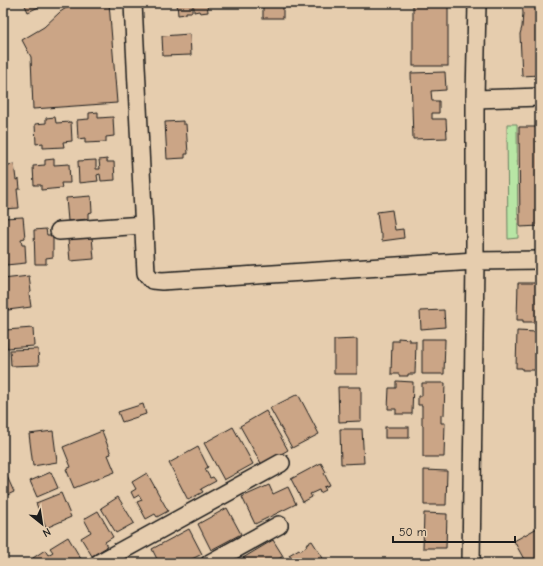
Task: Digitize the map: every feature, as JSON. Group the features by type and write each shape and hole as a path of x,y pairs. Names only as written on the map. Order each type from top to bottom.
{"street":[{"path":"133,3 146,273 152,280 162,281 475,261 540,260"},
{"path":"471,563 477,3"},
{"path":"475,99 540,97"},
{"path":"58,231 143,225"},
{"path":"99,563 281,463"},
{"path":"210,563 279,525"}],"green space":[{"path":"507,124 517,124 518,238 508,239"}],"building":[{"path":"24,3 47,3 28,12"},
{"path":"74,3 109,3 117,103 33,109 31,57 22,40 44,27 60,12"},
{"path":"177,3 207,3 208,12 194,12 194,7 192,7 192,12 186,12 186,14 178,15"},
{"path":"413,3 448,3 448,66 413,66"},
{"path":"522,3 540,3 540,75 522,76 520,34 523,13"},
{"path":"263,5 283,5 283,18 263,18"},
{"path":"190,34 191,55 163,56 162,36"},
{"path":"445,72 446,90 431,91 432,101 439,101 439,113 432,113 432,119 446,119 447,138 413,139 411,73"},
{"path":"98,112 98,118 113,117 114,136 106,137 106,142 85,143 85,138 78,139 77,120 89,119 89,113"},
{"path":"55,117 56,123 71,122 72,141 63,142 64,147 43,148 43,143 36,144 35,124 46,123 46,118"},
{"path":"183,121 183,124 186,124 188,154 185,154 185,158 167,159 165,122"},
{"path":"519,127 540,127 540,226 520,227"},
{"path":"54,159 54,165 69,164 70,183 61,183 62,188 41,190 41,185 34,185 33,166 45,165 45,160"},
{"path":"107,159 107,162 114,162 115,180 101,181 100,174 97,175 98,181 79,183 78,161 96,160 96,169 100,169 99,160"},
{"path":"14,164 16,180 19,179 20,189 17,189 19,208 3,209 3,166"},
{"path":"91,196 92,212 88,213 88,219 68,221 66,198"},
{"path":"392,210 395,230 403,229 404,238 382,241 377,212"},
{"path":"23,217 25,238 21,239 22,245 25,245 26,263 6,265 3,218"},
{"path":"46,229 47,235 53,235 53,257 46,258 46,264 35,264 34,230"},
{"path":"92,237 94,259 70,261 68,239"},
{"path":"29,276 31,307 8,310 6,294 4,294 3,279"},
{"path":"518,283 537,283 537,288 540,288 540,316 537,316 537,322 523,322 523,320 517,320"},
{"path":"444,310 445,327 421,329 420,311"},
{"path":"33,328 34,346 7,348 6,330"},
{"path":"517,331 536,332 536,336 540,336 540,364 536,364 536,370 522,370 522,368 516,368"},
{"path":"398,338 416,341 415,374 399,376 399,374 391,374 392,341 398,341"},
{"path":"357,339 357,374 334,374 334,340"},
{"path":"422,339 445,339 444,374 422,374"},
{"path":"38,349 39,365 11,366 10,350"},
{"path":"396,381 413,382 412,414 396,414 396,409 388,409 389,388 396,388"},
{"path":"422,383 445,383 444,415 441,415 441,423 445,423 444,457 423,457 422,405 418,405 418,396 422,396"},
{"path":"338,387 361,387 361,421 339,422"},
{"path":"298,394 319,434 292,448 270,408"},
{"path":"143,404 146,414 122,422 118,412"},
{"path":"266,411 288,450 262,465 240,426"},
{"path":"233,427 253,464 224,480 204,443"},
{"path":"385,427 409,427 409,438 385,438"},
{"path":"340,429 362,429 364,463 341,464"},
{"path":"53,431 57,462 33,466 29,434"},
{"path":"102,431 111,454 108,455 115,472 74,488 66,469 71,467 63,447"},
{"path":"198,447 208,467 205,469 210,478 213,477 216,481 201,489 203,492 188,500 169,463"},
{"path":"321,463 326,472 324,473 330,485 324,487 326,490 320,493 319,490 310,494 312,497 303,502 291,479"},
{"path":"424,470 447,471 446,505 424,505"},
{"path":"3,472 5,472 14,492 3,497"},
{"path":"51,472 58,488 37,497 30,481"},
{"path":"147,473 168,511 157,517 155,514 146,519 137,502 142,500 139,495 134,498 131,492 136,489 132,482"},
{"path":"269,485 273,494 288,487 296,504 255,524 242,497"},
{"path":"61,493 71,517 46,528 36,503"},
{"path":"118,497 134,523 116,533 101,508"},
{"path":"227,508 241,534 211,550 198,524"},
{"path":"98,511 113,537 105,542 107,547 92,556 81,538 91,532 84,519"},
{"path":"424,513 447,514 446,548 423,548"},
{"path":"539,527 540,563 526,563 514,541"},
{"path":"189,529 202,554 184,563 159,563 152,549"},
{"path":"68,537 81,559 74,563 36,563 33,558 45,550 48,555 53,552 50,548"},
{"path":"273,540 283,556 276,561 277,563 247,563 243,558"},
{"path":"312,541 326,563 294,563 289,555 299,549 300,551 307,546 306,544"}]}
